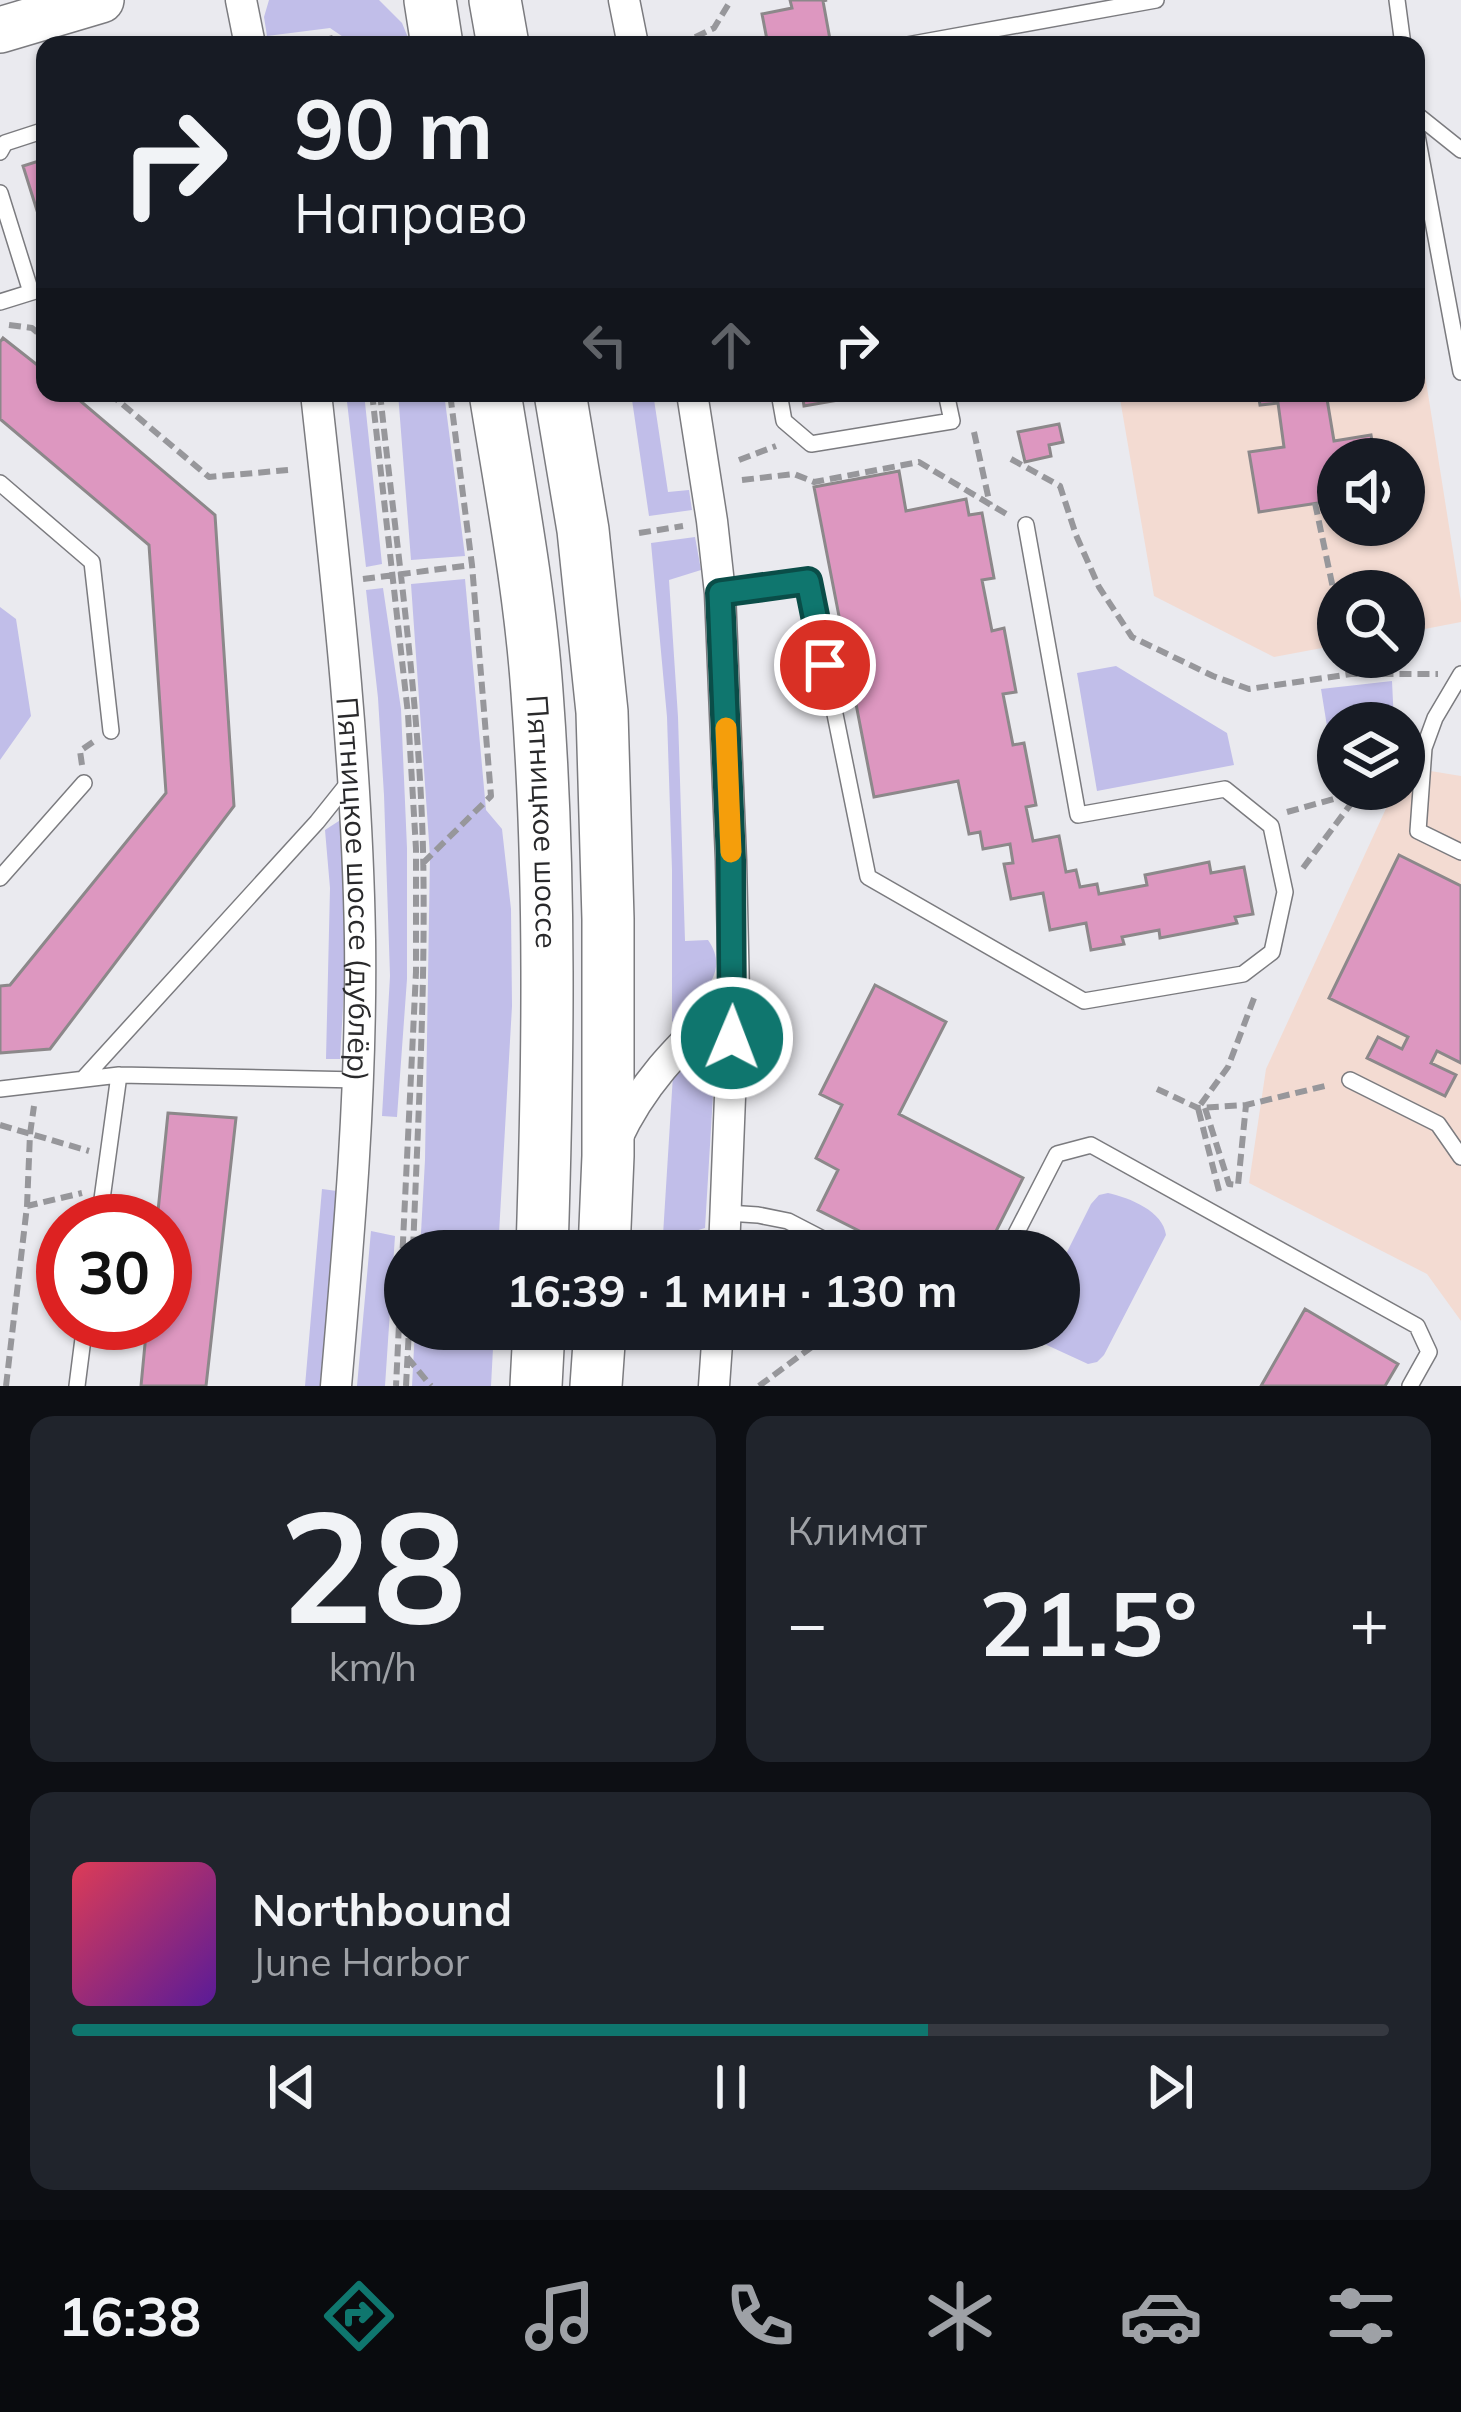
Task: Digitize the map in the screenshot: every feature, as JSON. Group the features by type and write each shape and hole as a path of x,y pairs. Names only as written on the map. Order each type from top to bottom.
{"main road":[{"path":"430,0 436,36"},
{"path":"495,0 501,36"},
{"name":"Пятницкое шоссе","path":"496,402 537,689 546,916 543,1230"},
{"name":"Пятницкое шоссе","path":"562,402 583,530 602,712 608,919 605,1230"},
{"path":"536,1386 538,1350"},
{"path":"596,1386 599,1350"}],"street":[{"path":"0,30 100,0"},
{"path":"241,0 248,36"},
{"path":"624,0 631,36"},
{"name":"Пятницкое шоссе (дублёр)","path":"317,402 354,777 360,939 359,1080 336,1386"},
{"path":"693,402 720,593 731,860 734,994 726,1230"},
{"path":"608,1156 632,1106 662,1065 734,994"},
{"path":"714,1386 717,1350"}],"lane":[{"path":"957,36 1156,0"},
{"path":"1397,0 1402,36"},
{"path":"1425,121 1461,150"},
{"path":"0,152 5,143 36,133"},
{"path":"1425,178 1461,372"},
{"path":"0,194 36,285"},
{"path":"0,302 36,291"},
{"path":"781,402 784,421 811,444 952,421 948,402"},
{"path":"0,483 92,562 111,730"},
{"path":"720,593 808,581 868,877 1084,1001 1243,974 1272,952 1285,892 1270,826 1225,789 1078,815 1025,525"},
{"path":"1461,674 1424,748 1418,831 1461,852"},
{"path":"83,1079 354,777"},
{"path":"0,878 83,783"},
{"path":"102,1194 118,1075"},
{"path":"0,1089 118,1075 359,1080"},
{"path":"1350,1080 1438,1124 1461,1156"},
{"path":"1018,1230 1057,1154 1091,1145 1417,1326 1429,1352 1410,1386"},
{"path":"727,1213 788,1221 805,1230"},
{"path":"76,1386 81,1350"}],"path":[{"path":"698,36 714,28 731,0"},
{"path":"0,326 36,331"},
{"path":"120,402 208,477 288,470"},
{"path":"377,402 415,721 422,863 423,973 396,1386"},
{"path":"422,863 490,796 472,566 452,402"},
{"path":"974,430 990,505"},
{"path":"739,460 777,446"},
{"path":"1011,459 1060,486 1099,587 1132,637 1250,689 1324,678"},
{"path":"742,480 794,474 814,482 919,462 1025,525"},
{"path":"1315,503 1329,570"},
{"path":"639,533 694,524"},
{"path":"361,580 472,566"},
{"path":"396,576 416,849 413,1230"},
{"path":"1425,674 1439,674"},
{"path":"83,783 80,751 111,730"},
{"path":"1270,826 1281,813 1317,803"},
{"path":"1285,892 1345,810"},
{"path":"1209,1210 1219,1192 1202,1108 1228,1066 1272,952"},
{"path":"1157,1089 1202,1108 1246,1105 1350,1080"},
{"path":"6,1386 38,1084"},
{"path":"1202,1108 1229,1184 1238,1185 1246,1105"},
{"path":"0,1125 107,1156"},
{"path":"395,1138 412,1144"},
{"path":"27,1206 103,1189"},
{"path":"406,1386 408,1350"},
{"path":"759,1386 808,1350"},
{"path":"407,1357 430,1386"}],"shaded area":[{"path":"269,0 379,0 402,23 407,36 342,36 330,28 267,36 264,17"},
{"path":"1425,375 1461,622 1425,629 1425,570 1317,570 1317,649 1274,657 1154,596 1121,402 1425,402"},
{"path":"347,402 365,402 382,564 366,567"},
{"path":"399,402 445,402 465,556 411,560"},
{"path":"632,402 654,402 668,492 689,490 692,510 649,516"},
{"path":"695,537 701,570 669,580 685,941 708,940 716,965 708,986 672,1022 667,717 651,543"},
{"path":"465,579 486,810 502,829 511,909 512,1006 499,1230 421,1230 430,856 411,584"},
{"path":"383,588 401,709 407,848 407,979 397,1117 382,1116 390,976 378,698 366,590"},
{"path":"0,607 16,619 31,716 0,760"},
{"path":"1116,666 1227,733 1234,765 1097,791 1077,673"},
{"path":"1392,681 1393,702 1323,702 1321,689"},
{"path":"1425,770 1461,776 1461,1321 1427,1274 1249,1183 1266,1069 1385,810 1425,810"},
{"path":"345,817 346,954 340,1059 326,1059 330,888 325,830"},
{"path":"717,1029 705,1228 698,1230 663,1230 673,1075"},
{"path":"322,1189 337,1191 320,1386 305,1386"},
{"path":"1108,1193 1152,1212 1166,1235 1104,1355 1088,1364 1058,1350 1080,1350 1078,1230 1099,1195"},
{"path":"371,1231 384,1234 385,1386 357,1386"},
{"path":"414,1350 493,1350 491,1386 412,1386"}],"building":[{"path":"790,0 827,0 823,1 829,36 766,36 762,14 792,8"},
{"path":"36,162 36,207 23,166"},
{"path":"3,338 36,364 36,402 82,402 215,515 234,806 50,1049 0,1053 0,986 10,985 166,793 149,545 0,419"},
{"path":"1260,402 1328,402 1334,438 1317,438 1317,503 1259,512 1249,452 1284,447 1278,403"},
{"path":"1059,424 1063,442 1049,445 1051,456 1025,462 1018,432"},
{"path":"899,471 906,511 966,499 969,515 982,513 994,578 982,580 992,631 1004,628 1016,692 1003,694 1013,745 1024,743 1036,805 1026,807 1033,841 1059,836 1066,872 1076,870 1080,887 1097,884 1099,894 1147,885 1145,875 1209,862 1211,873 1244,867 1253,914 1235,917 1237,923 1160,938 1159,930 1122,937 1124,944 1091,950 1086,923 1050,930 1043,893 1011,899 1004,864 1013,863 1010,844 983,849 980,832 969,834 958,781 874,797 814,487"},
{"path":"1399,855 1461,886 1461,1063 1437,1051 1431,1063 1456,1075 1445,1096 1367,1058 1378,1037 1402,1049 1408,1037 1329,998"},
{"path":"875,985 946,1022 899,1114 1023,1178 997,1230 858,1230 818,1210 838,1170 816,1158 842,1105 820,1094"},
{"path":"168,1113 236,1118 206,1386 141,1386 144,1350 192,1350 192,1194 160,1194"},
{"path":"1305,1309 1398,1364 1385,1386 1261,1386"}],"slow traffic":[{"path":"726,728 731,852"}],"route":[{"path":"732,1038 731,860 720,593 808,581 825,665"}]}
